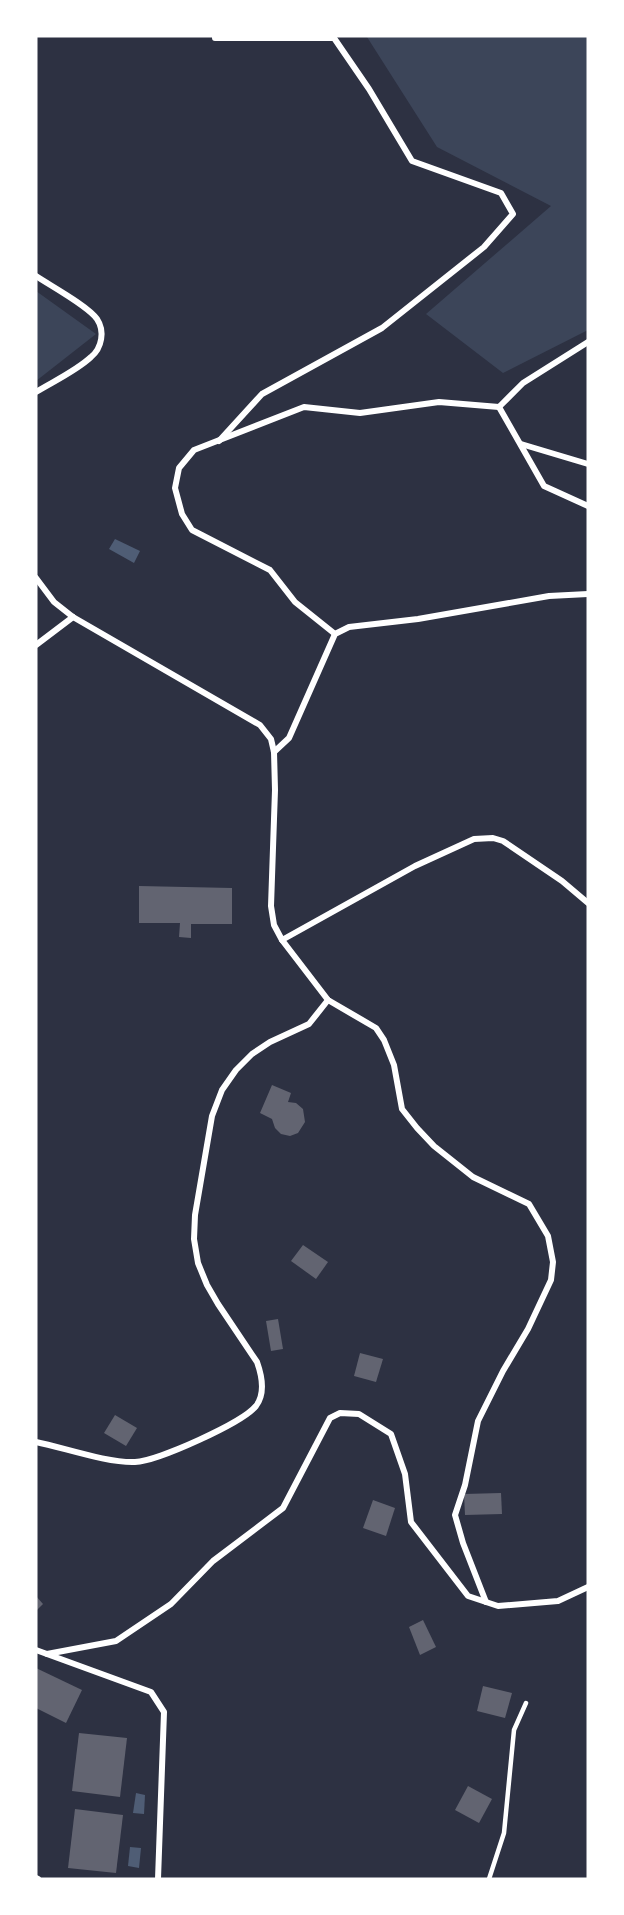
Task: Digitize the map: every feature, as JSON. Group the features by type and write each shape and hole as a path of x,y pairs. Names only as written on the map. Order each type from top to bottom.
{"street":[{"path":"215,36 215,38 235,39 334,38 369,89 412,160 501,193 513,214 484,247 382,328 262,394 219,441"},
{"path":"36,276 89,312 97,320 101,330 98,349 91,358 36,392"},
{"path":"335,634 295,602 270,570 192,530 182,514 175,488 179,468 194,450 304,406 360,413 439,402 499,406 523,383 588,342"},
{"path":"499,406 544,486 588,506"},
{"path":"520,444 588,464"},
{"path":"36,578 54,602 73,617 260,725 270,739 274,752 271,906 274,925 282,940 328,1000 376,1028 384,1040 394,1065 402,1109 417,1128 434,1146 473,1177 529,1204 548,1236 553,1262 551,1280 528,1329 502,1371 478,1420 465,1485 455,1515 463,1544 486,1602"},
{"path":"274,752 289,738 335,634 349,627 418,619 549,596 588,594"},
{"path":"36,645 73,617"},
{"path":"282,940 415,866 474,839 503,841 562,881 588,903"},
{"path":"36,1442 123,1462 139,1462 156,1458 221,1430 255,1406 261,1396 262,1374 257,1362 207,1285 198,1263 194,1239 195,1215 212,1116 222,1090 236,1070 252,1054 270,1042 309,1024 328,1000"},
{"path":"47,1654 116,1641 171,1605 213,1560 283,1508 330,1418 340,1413 359,1414 390,1434 405,1474 411,1522 468,1596 498,1606 558,1601 588,1587"},
{"path":"36,1650 151,1692 164,1712 158,1879"}],"lane":[{"path":"489,1879 504,1833 514,1730 526,1703"}],"shaded area":[{"path":"362,36 588,36 588,330 503,373 426,314 551,206 437,147 367,37"},
{"path":"36,291 96,334 36,381"},
{"path":"115,539 140,551 134,563 109,549"},
{"path":"136,1793 145,1795 144,1814 133,1813"},
{"path":"130,1847 141,1848 139,1868 128,1866"}],"building":[{"path":"139,886 232,888 232,924 191,924 191,938 179,937 180,923 139,923"},
{"path":"272,1085 291,1093 288,1102 296,1103 303,1109 305,1122 298,1133 290,1136 281,1134 275,1128 272,1119 260,1113"},
{"path":"303,1245 328,1262 316,1279 291,1261"},
{"path":"278,1319 283,1349 271,1351 266,1321"},
{"path":"360,1353 383,1359 376,1382 354,1376"},
{"path":"115,1415 137,1428 126,1446 104,1433"},
{"path":"501,1493 502,1514 465,1515 464,1494"},
{"path":"373,1500 395,1508 386,1536 363,1528"},
{"path":"36,1596 43,1604 36,1611"},
{"path":"423,1620 436,1647 420,1655 409,1627"},
{"path":"36,1668 82,1690 66,1723 36,1708"},
{"path":"483,1686 512,1693 505,1718 477,1711"},
{"path":"79,1733 127,1738 120,1797 72,1791"},
{"path":"468,1786 492,1799 479,1823 455,1810"},
{"path":"75,1809 123,1815 116,1873 68,1868"}]}
